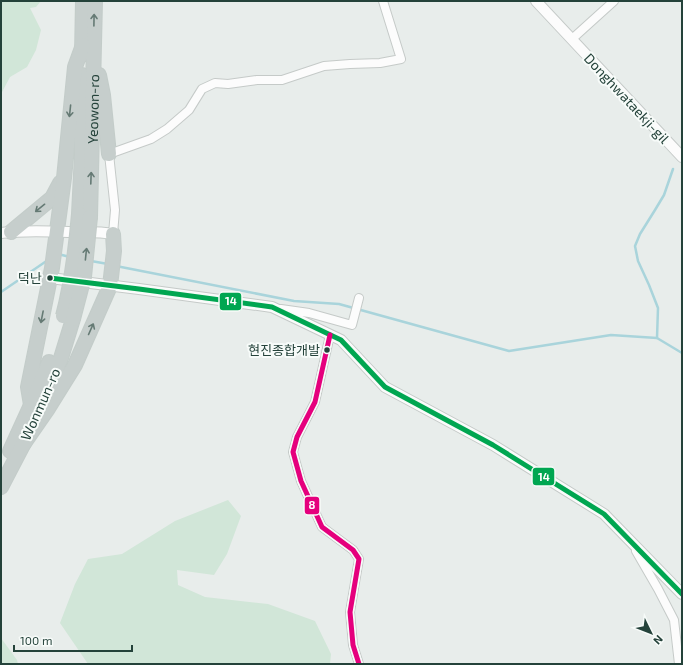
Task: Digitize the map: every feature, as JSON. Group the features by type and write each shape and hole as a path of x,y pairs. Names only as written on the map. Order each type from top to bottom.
{"highway":[{"name":"Yeowon-ro","path":"83,1 88,46"},
{"name":"Yeowon-ro","path":"68,318 84,277 88,46 95,1"},
{"path":"88,46 103,96 109,154"},
{"path":"31,405 28,387 55,246 64,178 75,67 88,46"},
{"path":"6,233 52,198 64,178"},
{"path":"20,449 47,410 74,365 111,281 114,251 113,234"},
{"name":"Wonmun-ro","path":"1,467 13,445 31,405 68,318"},
{"name":"Wonmun-ro","path":"1,487 48,390 61,358 68,318"}],"street":[{"path":"6,233 105,232 113,234 115,210 109,154 151,139 167,129 189,110 202,89 216,83 228,84 257,80 282,80 324,66 380,63 401,59 383,1"},
{"name":"Donghwataekji-gil","path":"536,1 682,157"},
{"path":"572,39 614,1"},
{"path":"51,273 111,281 139,289 272,307 309,314 352,325 359,300"},
{"path":"272,307 341,340 385,387 493,445 604,514 682,594"},
{"path":"330,335 315,402 296,437 293,452 301,481 322,527 353,550 359,560 350,612 353,645 360,664"},
{"path":"632,543 674,620 679,664"}],"green space":[{"path":"1,1 41,1 36,7 30,8 41,30 36,50 27,67 10,77 1,94"},
{"path":"228,500 241,516 227,554 214,575 177,570 178,585 205,597 268,604 315,621 331,654 330,664 88,664 60,623 75,584 88,559 122,554 175,521"},
{"path":"1,638 17,660 18,664 1,664"}],"waterway":[{"path":"657,338 658,308 638,261 635,246 640,234 664,195 673,169"},
{"path":"58,254 70,257"},
{"path":"1,292 48,260"},
{"path":"91,261 108,264"},
{"path":"116,266 294,301 339,304 509,351 611,335 657,338 682,353"}],"transit line":[{"name":"14","path":"50,278 272,307 341,340 385,387 493,445 604,514 682,594"},
{"name":"8","path":"330,335 315,402 297,437 293,452 301,481 322,527 353,550 359,559 350,612 353,645 359,664"}],"place":[{"name":"덕난","path":"50,278"},
{"name":"현진종합개발","path":"327,350"}]}
